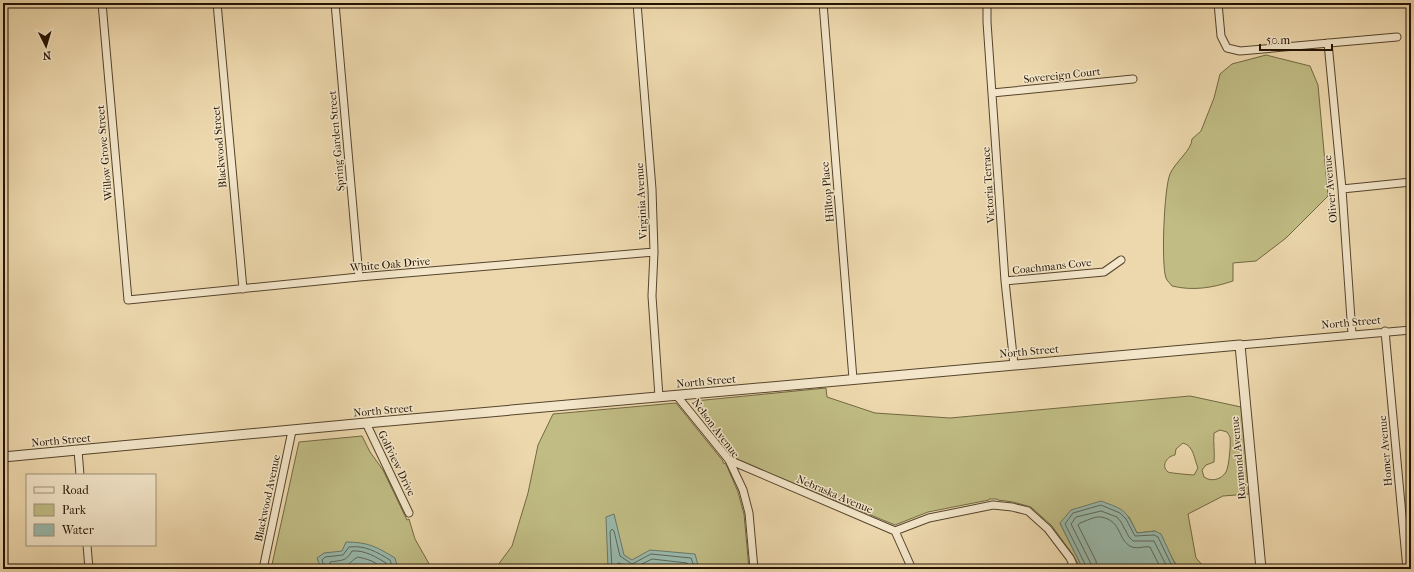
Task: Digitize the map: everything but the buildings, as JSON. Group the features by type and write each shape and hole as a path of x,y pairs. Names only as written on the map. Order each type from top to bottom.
{"street":[{"name":"Willow Grove Street","path":"102,3 128,300"},
{"name":"Blackwood Street","path":"217,3 243,288"},
{"name":"Spring Garden Street","path":"335,3 359,277"},
{"name":"Virginia Avenue","path":"637,3 652,189 654,252 652,296 659,397"},
{"name":"Hilltop Place","path":"823,3 853,379"},
{"name":"Victoria Terrace","path":"987,3 987,22 1005,281 1014,365"},
{"path":"1218,3 1221,36 1227,48 1240,51 1397,37"},
{"name":"Oliver Avenue","path":"1328,43 1342,189 1352,334"},
{"name":"Sovereign Court","path":"992,93 1133,79"},
{"path":"1342,189 1411,182"},
{"name":"White Oak Drive","path":"128,300 359,277 654,252"},
{"name":"Coachmans Cove","path":"1005,281 1104,272 1121,260"},
{"name":"North Street","path":"3,457 1385,331 1411,330"},
{"name":"Homer Avenue","path":"1385,331 1408,569"},
{"name":"Raymond Avenue","path":"1240,345 1261,569"},
{"name":"Nelson Avenue","path":"678,396 729,460 743,490 749,513 754,569"},
{"name":"Golfview Drive","path":"366,423 409,513"},
{"name":"Blackwood Avenue","path":"263,569 292,431"},
{"path":"78,450 80,474"},
{"name":"Nebraska Avenue","path":"729,460 895,531"},
{"path":"912,569 895,531 929,518 993,505 1012,507 1028,511 1048,529 1070,558 1075,569"},
{"path":"87,546 89,569"}],"green space":[{"path":"1266,55 1310,66 1318,85 1328,196 1286,238 1256,261 1233,263 1233,281 1202,288 1180,288 1172,286 1166,278 1164,270 1163,243 1166,194 1170,174 1186,152 1192,139 1201,131 1214,98 1220,74 1232,64"},
{"path":"826,388 827,397 875,413 950,418 1190,396 1241,407 1249,494 1223,496 1188,514 1196,558 1206,569 1179,569 1155,531 1137,533 1129,517 1060,523 1083,569 1081,569 1052,526 1031,507 1013,502 989,499 928,512 895,525 737,460 703,416 695,401","holes":["1220,430 1227,432 1230,437 1228,465 1224,475 1213,480 1207,479 1204,477 1202,470 1206,465 1214,462 1214,433","1183,443 1192,450 1198,468 1194,475 1168,472 1165,467 1166,461 1175,455 1176,449"]},
{"path":"676,403 723,461 723,463 726,464 738,492 744,514 749,569 495,569 512,546 528,493 538,445 553,414"},
{"path":"362,436 370,452 383,470 407,520 409,519 415,539 432,569 271,569 299,442"}],"water":[{"path":"1101,501 1124,511 1137,533 1155,531 1161,534 1174,562 1179,569 1083,569 1060,523 1071,510"},
{"path":"614,514 624,555 632,560 650,550 695,554 699,569 607,569 606,517"},
{"path":"346,542 366,544 383,551 395,558 398,569 321,569 317,558 324,553 342,551"}]}
